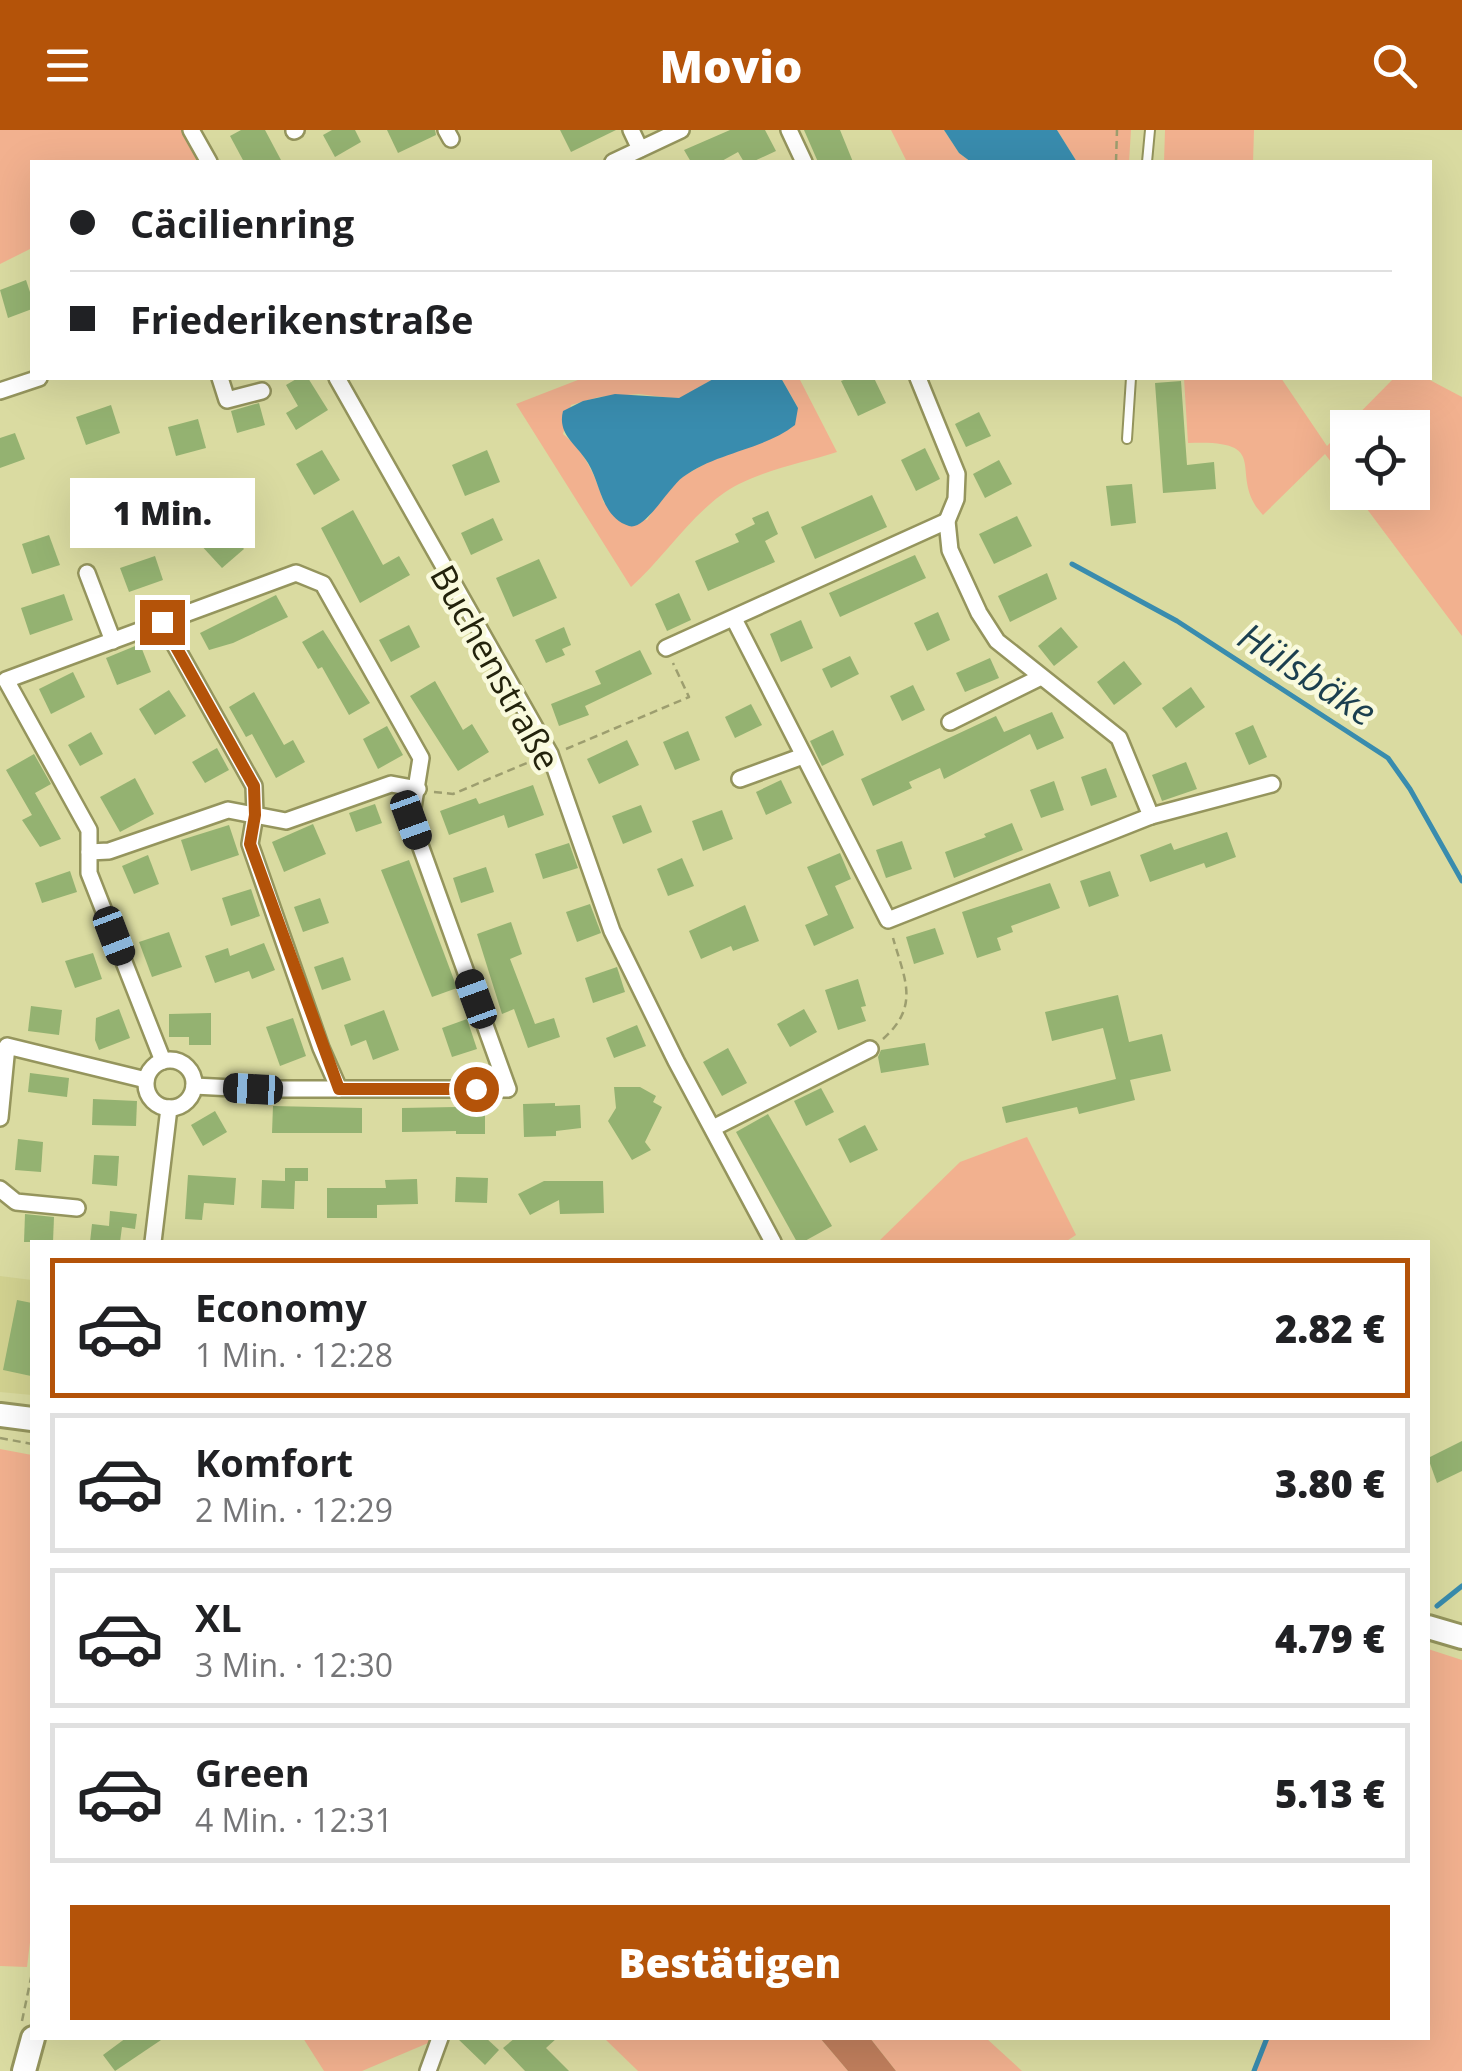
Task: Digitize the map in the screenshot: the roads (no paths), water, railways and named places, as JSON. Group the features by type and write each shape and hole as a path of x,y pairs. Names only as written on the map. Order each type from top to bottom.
{"street":[{"path":"191,130 208,160"},
{"path":"631,130 640,149"},
{"path":"617,160 681,130"},
{"path":"789,130 803,160"},
{"path":"0,391 33,380"},
{"path":"221,380 228,400 262,392"},
{"name":"Buchenstraße","path":"337,380 550,754 612,931 772,1240"},
{"path":"919,380 958,474 956,500 946,521 950,550 979,613 996,641 1119,738 1151,816"},
{"path":"666,648 946,521"},
{"path":"87,573 113,640"},
{"path":"162,1061 89,873 89,830 3,681 296,573 322,584 421,758 411,820 508,1089 194,1086"},
{"path":"734,619 888,920 1151,816 1272,784"},
{"path":"162,622 254,786 250,844 339,1089"},
{"path":"950,722 1039,678"},
{"path":"740,778 803,756"},
{"path":"89,852 109,851 228,810 286,821 392,784 418,790"},
{"path":"0,1118 4,1045 146,1080"},
{"path":"712,1128 870,1049"},
{"path":"162,1061 178,1061 193,1078 194,1086 186,1102 169,1108 152,1099 146,1080 152,1068 162,1061"},
{"path":"153,1240 169,1108"},
{"path":"0,1189 16,1202 77,1208"},
{"path":"0,1415 30,1419"},
{"path":"1430,1627 1461,1634"},
{"path":"24,2071 32,2040"},
{"path":"428,2071 439,2040"}],"lane":[{"path":"1146,160 1150,130"},
{"path":"1127,440 1131,380"}],"water":[{"path":"944,130 1057,130 1076,160 968,160"},
{"path":"711,380 782,380 798,408 795,425 769,440 696,469 677,482 642,522 629,526 607,508 588,463 565,433 563,411 583,401 615,394 679,398"}],"waterway":[{"name":"Hülsbäke","path":"1072,564 1177,621 1388,758 1462,881"},
{"name":"Hülsbäke","path":"1437,1606 1462,1586"},
{"name":"Hülsbäke","path":"1254,2071 1266,2040"}]}
